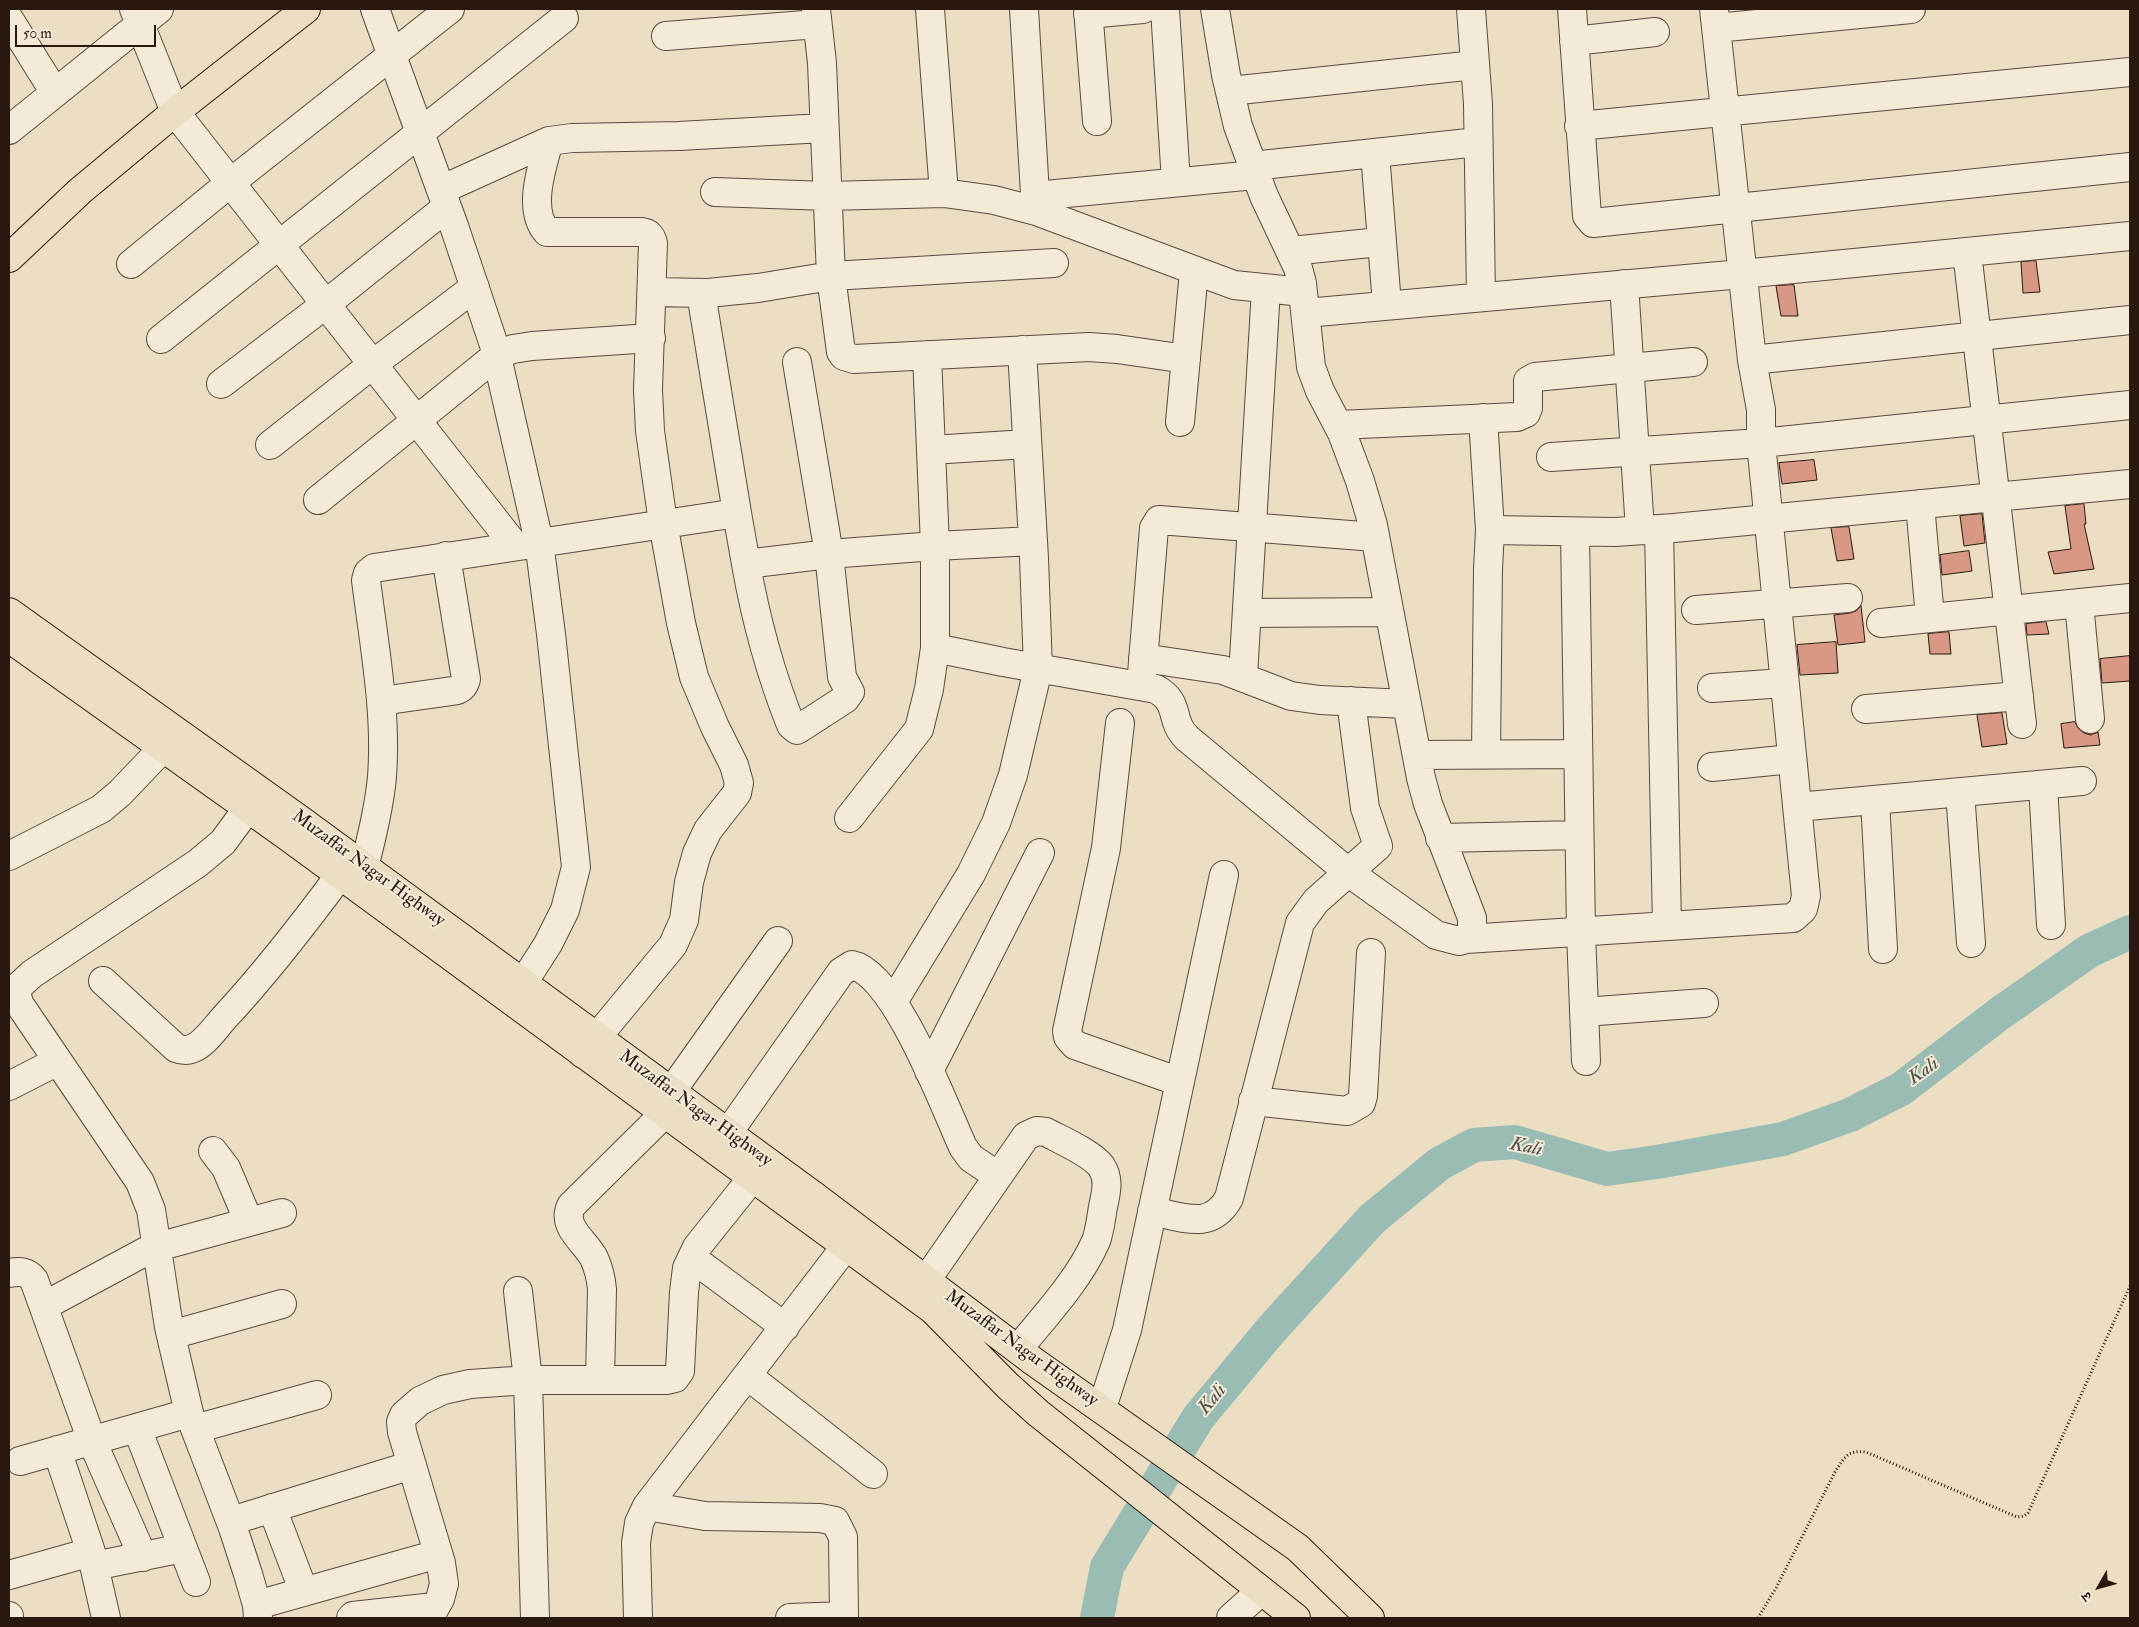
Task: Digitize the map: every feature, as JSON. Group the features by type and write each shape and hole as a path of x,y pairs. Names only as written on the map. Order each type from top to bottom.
{"main road":[{"path":"9,258 80,191 175,112 306,9"},
{"name":"Muzaffar Nagar Highway","path":"9,612 352,871 668,1102 753,1177 933,1310 1008,1386 1073,1441 1296,1618"},
{"name":"Muzaffar Nagar Highway","path":"9,638 248,808 352,871 523,983 590,1046"},
{"name":"Muzaffar Nagar Highway","path":"668,1102 728,1133 1018,1349 1298,1548 1370,1618"}],"street":[{"path":"375,9 444,199 497,355 527,544 551,634 576,867 565,910 548,944 523,983"},
{"path":"131,264 230,182 450,9"},
{"path":"930,9 944,193"},
{"path":"1024,9 1036,204"},
{"path":"1097,121 1088,11 1143,9"},
{"path":"1165,9 1176,182"},
{"path":"1215,9 1238,126 1253,171 1298,268 1304,302 1311,367 1320,391 1338,425 1360,481 1375,537 1428,804 1472,918 1472,934 1466,939"},
{"path":"1471,9 1478,142 1481,296"},
{"path":"1572,9 1587,216 1593,223 2130,167"},
{"path":"935,648 1038,669 1156,689 1167,695 1175,712 1177,725 1187,738 1348,872 1436,935 1453,940 1793,918 1800,914 1806,896 1768,519 1761,442 1761,410 1752,360 1715,18 1911,9"},
{"path":"9,130 55,93 144,14 175,112 417,420 527,544"},
{"path":"666,36 816,17 822,63 831,276 841,352 844,356 854,359 1089,347 1186,359"},
{"path":"161,339 564,18"},
{"path":"9,20 55,93"},
{"path":"1574,41 1655,32"},
{"path":"1230,91 1475,65"},
{"path":"1579,126 2130,76"},
{"path":"221,384 326,304 444,199 549,141 572,138 679,136 824,128"},
{"path":"549,141 538,184 538,202 544,228 551,233 648,233 653,243 648,390 650,431 663,523 681,623 694,677 715,727 734,765 739,782 737,793 708,830 697,853 689,882 684,920 673,945 590,1046"},
{"path":"714,192 827,196 944,193 1036,204 1375,153 1478,142"},
{"path":"1375,153 1380,242 1387,305"},
{"path":"1036,204 1194,271 1234,285 1266,289 1304,302 1387,305 1742,274 2130,236"},
{"path":"1291,251 1380,242"},
{"path":"1967,252 2022,724"},
{"path":"652,292 701,293 758,288 831,276 1054,263"},
{"path":"1180,422 1194,271"},
{"path":"1624,284 1635,452 1649,530 1667,926"},
{"path":"270,444 475,287"},
{"path":"1243,676 1266,289"},
{"path":"701,293 754,614 763,647 791,725 797,730 845,699 850,692 842,677 830,554 797,362"},
{"path":"1752,360 2130,320"},
{"path":"318,500 497,355 513,349 532,346 651,338"},
{"path":"893,1002 971,874 996,823 1013,775 1038,669 1022,350"},
{"path":"849,818 919,729 929,689 935,648 935,546 927,355"},
{"path":"1338,425 1517,417 1526,413 1528,408 1528,381 1530,378 1692,362"},
{"path":"1551,457 1761,442 2130,405"},
{"path":"1483,418 1490,530 1486,754"},
{"path":"931,450 1027,444"},
{"path":"1490,530 1575,532 1649,530 2130,484"},
{"path":"1920,504 1930,618"},
{"path":"104,981 176,1048 183,1050 192,1049 204,1041 251,989 296,934 352,871 377,819 382,776 381,701 366,580 368,573 374,568 738,513"},
{"path":"1141,686 1155,523 1162,520 1375,537"},
{"path":"1575,532 1581,932 1586,1061"},
{"path":"746,564 830,554 1033,541"},
{"path":"381,701 459,690 464,685 466,679 446,556"},
{"path":"1696,610 1848,598"},
{"path":"1881,623 2130,598"},
{"path":"2079,603 2090,719"},
{"path":"1247,613 1389,612"},
{"path":"1143,658 1223,670 1243,676 1291,696 1351,702 1407,704"},
{"path":"1712,688 1784,683"},
{"path":"1866,709 2019,696"},
{"path":"1152,1211 1200,1220 1212,1217 1223,1210 1229,1198 1300,922 1316,901 1375,850 1378,843 1370,829 1365,808 1351,702"},
{"path":"1120,723 1106,848 1067,1031 1068,1037 1075,1045 1180,1082"},
{"path":"9,856 101,808 120,793 163,748"},
{"path":"1417,755 1578,754"},
{"path":"1712,767 1792,759"},
{"path":"1797,807 2082,781"},
{"path":"2042,785 2051,925"},
{"path":"1960,792 1971,943"},
{"path":"1875,800 1883,950"},
{"path":"248,808 223,842 198,863 32,974 19,986 16,994 20,1005 140,1182 151,1210 171,1335 192,1421 230,1521 257,1612 304,1592 438,1554"},
{"path":"1440,838 1579,835"},
{"path":"929,1071 1040,853"},
{"path":"1107,1411 1127,1330 1224,875"},
{"path":"600,1380 602,1290 600,1275 593,1256 568,1222 571,1206 668,1102 778,941"},
{"path":"1254,1101 1347,1110 1355,1108 1361,1103 1372,953"},
{"path":"728,1133 846,968 852,965 859,966 886,992 905,1020 963,1146 971,1158 998,1176"},
{"path":"1584,1012 1704,1003"},
{"path":"9,1086 58,1061"},
{"path":"926,1280 1026,1136 1037,1131 1046,1132 1093,1158 1101,1166 1106,1176 1107,1190 1096,1240 1080,1268 1056,1303 1018,1349"},
{"path":"213,1151 226,1168 248,1222"},
{"path":"351,1618 353,1616 431,1612 440,1599 444,1584 438,1554 401,1422 404,1415 420,1401 443,1390 470,1384 528,1380 668,1380 675,1378 680,1371 682,1360 684,1292 687,1268 697,1248 753,1177"},
{"path":"44,1306 156,1247 282,1213"},
{"path":"638,1618 636,1543 639,1524 647,1506 846,1246"},
{"path":"692,1258 785,1326"},
{"path":"9,1273 21,1271 29,1274 34,1280 92,1441 143,1556"},
{"path":"518,1291 528,1380 535,1618"},
{"path":"171,1335 282,1304"},
{"path":"748,1376 873,1474"},
{"path":"20,1461 137,1428 192,1421 317,1395"},
{"path":"137,1428 196,1582"},
{"path":"57,1450 92,1559 106,1618"},
{"path":"230,1521 412,1465"},
{"path":"647,1506 705,1516 820,1518 835,1521 843,1537 844,1617 790,1618"},
{"path":"272,1508 304,1592"},
{"path":"9,1575 92,1559 143,1556 183,1548"},
{"path":"1231,1618 1257,1587"}],"path":[{"path":"1758,1618 1776,1588 1835,1472 1847,1455 1855,1451 1866,1452 2017,1517 2028,1513 2130,1286"}],"building":[{"path":"2036,261 2040,292 2023,293 2021,262"},
{"path":"1794,285 1798,316 1781,316 1776,286"},
{"path":"1814,460 1817,480 1782,484 1779,463"},
{"path":"2084,504 2086,524 2084,524 2094,569 2054,574 2048,552 2071,549 2065,506"},
{"path":"1982,514 1985,543 1964,546 1960,516"},
{"path":"1849,527 1854,559 1837,561 1831,528"},
{"path":"1969,551 1972,571 1942,575 1940,555"},
{"path":"1861,606 1865,642 1838,645 1834,615 1856,611"},
{"path":"2046,622 2049,634 2027,635 2026,624"},
{"path":"1949,632 1951,654 1930,654 1928,634"},
{"path":"1836,642 1838,673 1800,675 1797,645"},
{"path":"2130,656 2130,681 2102,683 2100,659"},
{"path":"2002,713 2007,744 1982,747 1977,715"},
{"path":"2075,722 2084,733 2091,735 2098,732 2100,745 2064,748 2061,724"}],"waterway":[{"name":"Kali","path":"1097,1618 1107,1567 1198,1418 1271,1330 1372,1219 1439,1164 1474,1145 1515,1142 1607,1169 1657,1162 1783,1139 1850,1115 1901,1089 1999,1014 2089,951 2130,932"}]}
